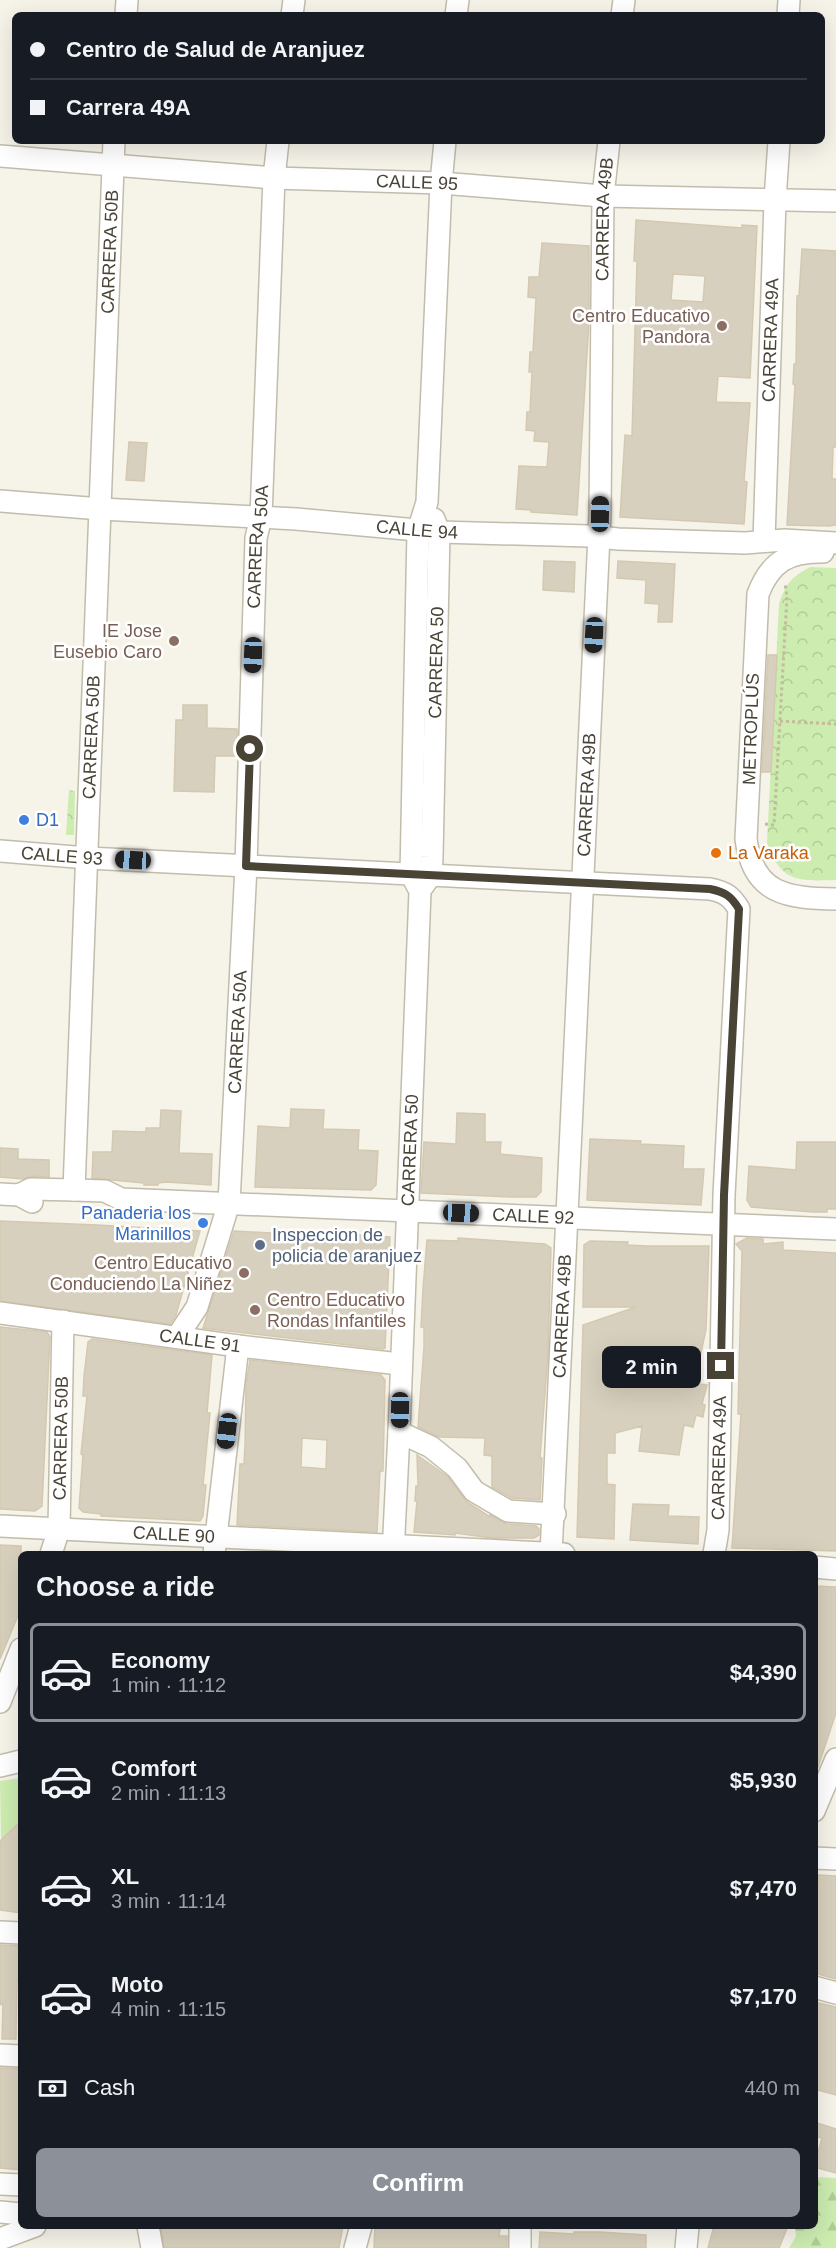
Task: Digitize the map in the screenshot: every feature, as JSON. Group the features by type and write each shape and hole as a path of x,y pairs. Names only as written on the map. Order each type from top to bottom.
{"street":[{"name":"CARRERA 50B","path":"74,1190 101,509 111,165 114,144"},
{"name":"CARRERA 50A","path":"177,1337 197,1307 230,1203 246,866 256,538 261,517 274,178 278,144"},
{"name":"CARRERA 50","path":"393,1550 421,880 429,531 427,502 445,144"},
{"name":"CARRERA 49B","path":"551,1551 555,1514 598,537 603,196 609,144"},
{"name":"CARRERA 49A","path":"764,541 779,144"},
{"name":"CALLE 95","path":"0,156 274,178 441,183 603,196 836,201"},
{"name":"CALLE 94","path":"0,501 101,509 296,519 429,531 746,543 805,540 836,543"},
{"name":"METROPLÚS","path":"833,897 798,897 765,885 748,856 746,839 758,594 763,581 779,562 792,555 814,552 836,553"},
{"name":"CALLE 93","path":"0,851 246,866 421,880 583,883 710,889 721,891 731,897"},
{"name":"CARRERA 49A","path":"714,1551 718,1530 723,1226 739,909 731,897"},
{"name":"CALLE 92","path":"10,1195 31,1189 105,1191 121,1198 723,1226 836,1229"},
{"name":"CALLE 92","path":"10,1195 31,1202 105,1204 121,1198"},
{"name":"CALLE 91","path":"0,1313 238,1346 400,1364"},
{"name":"CARRERA 50B","path":"52,1551 59,1529 63,1321"},
{"path":"214,1546 238,1346"},
{"path":"399,1432 431,1447 457,1468 474,1491 508,1511 555,1514"},
{"name":"CALLE 90","path":"0,1526 59,1529 214,1546 432,1551"},
{"path":"818,1568 836,1569"},
{"path":"0,1702 18,1657"},
{"path":"818,1802 836,1759"},
{"path":"0,1766 18,1762"},
{"path":"818,1858 836,1859"},
{"path":"0,1932 18,1933"},
{"path":"818,1987 836,1993"},
{"path":"0,2055 18,2056"},
{"path":"0,2184 18,2185"},
{"path":"0,2212 18,2214"},
{"path":"0,2239 27,2229"},
{"path":"149,2229 152,2248"},
{"path":"355,2248 360,2229"},
{"path":"520,2229 520,2248"},
{"path":"686,2248 688,2229"}],"path":[{"path":"761,824 774,825 787,597 784,581"},
{"path":"780,721 836,724"}],"green space":[{"path":"810,567 836,568 836,880 802,879 785,873 772,856 767,843 779,604 790,582"},
{"path":"69,790 75,791 74,835 66,835"},
{"path":"18,1778 18,1827 12,1829 1,1840 0,1781"},
{"path":"818,2177 836,2178 836,2248 789,2248 796,2236 795,2229 818,2229"}],"building":[{"path":"636,220 742,228 742,225 757,226 750,378 718,376 716,402 750,403 744,481 747,482 744,524 620,517 625,435 632,436 637,261 634,261","holes":["673,274 705,276 703,302 671,300"]},
{"path":"542,243 589,246 589,321 577,515 516,509 519,466 547,467 549,442 534,441 535,431 526,430 527,412 530,412 532,372 529,372 530,352 533,352 536,298 528,297 529,277 539,277"},
{"path":"802,249 836,251 836,447 833,447 832,479 836,479 836,525 829,526 787,525 795,385 793,384 794,364 796,364 797,296 799,296"},
{"path":"129,442 147,443 144,481 126,480"},
{"path":"544,561 575,562 574,592 543,590"},
{"path":"618,561 675,564 672,622 658,622 659,604 645,603 646,580 617,578"},
{"path":"768,655 777,655 771,772 762,772"},
{"path":"183,705 207,705 207,728 237,729 237,756 215,756 214,792 174,791 176,720 183,720"},
{"path":"291,1109 324,1110 323,1129 359,1130 358,1150 378,1151 376,1185 371,1190 255,1187 258,1126 290,1128"},
{"path":"161,1110 181,1111 179,1153 212,1154 211,1185 167,1182 158,1183 158,1185 144,1185 144,1183 92,1178 93,1152 112,1152 113,1131 146,1132 146,1128 160,1128"},
{"path":"457,1113 485,1114 485,1142 501,1142 500,1154 542,1158 541,1192 536,1197 421,1193 424,1142 456,1144"},
{"path":"590,1139 684,1146 683,1169 704,1169 701,1205 587,1200"},
{"path":"797,1142 836,1142 836,1209 827,1209 827,1212 813,1212 751,1207 747,1200 749,1166 796,1170"},
{"path":"0,1148 18,1149 18,1159 49,1160 49,1177 31,1176 23,1179 0,1177"},
{"path":"0,1221 200,1231 176,1315 170,1324 0,1301"},
{"path":"234,1231 390,1237 385,1348 203,1328"},
{"path":"458,1238 545,1244 551,1248 548,1353 540,1458 542,1458 540,1500 512,1498 492,1487 492,1456 484,1455 485,1438 439,1437 418,1427 424,1347 424,1327 421,1327 427,1240 458,1241"},
{"path":"747,1238 763,1239 763,1244 783,1242 783,1250 836,1253 836,1551 732,1548 741,1414 738,1414 742,1251 736,1244"},
{"path":"590,1241 628,1242 627,1245 647,1246 709,1246 706,1330 694,1383 707,1385 702,1404 705,1405 703,1417 696,1415 693,1427 684,1425 679,1455 639,1451 642,1426 615,1433 615,1453 607,1453 607,1484 615,1485 614,1539 577,1537 583,1325 636,1307 583,1307 584,1245"},
{"path":"0,1327 47,1332 50,1337 42,1506 35,1511 0,1509"},
{"path":"92,1339 212,1355 207,1413 210,1413 203,1485 206,1485 203,1516 200,1521 101,1516 101,1514 83,1512 79,1508 83,1455 81,1454 87,1396 83,1396 84,1376 88,1342"},
{"path":"250,1360 381,1375 385,1380 383,1471 380,1471 377,1532 237,1525 240,1464 244,1464 246,1385","holes":["302,1438 327,1440 326,1469 301,1467"]},
{"path":"417,1455 448,1477 467,1502 490,1517 490,1515 507,1524 536,1526 539,1529 539,1535 534,1538 492,1538 455,1533 455,1535 414,1532 416,1486 418,1486"},
{"path":"633,1504 669,1505 668,1516 699,1517 698,1544 630,1540"},
{"path":"0,1545 21,1546 21,1551 18,1551 18,1615 0,1659"},
{"path":"818,1586 836,1587 836,1713 818,1767"},
{"path":"18,1824 18,1913 0,1910 0,1841"},
{"path":"818,1875 836,1876 836,1979 818,1974"},
{"path":"0,1945 18,1946 16,2039 2,2039 3,2003 0,2005"},
{"path":"818,2003 836,2007 836,2095 818,2090"},
{"path":"0,2068 18,2069 18,2170 0,2168"},
{"path":"818,2123 836,2129 836,2173 818,2168 818,2152 822,2138 818,2137"},
{"path":"161,2229 342,2229 339,2248 164,2248"},
{"path":"375,2229 500,2229 499,2236 507,2236 507,2248 374,2248"},
{"path":"713,2229 787,2229 779,2248 708,2248"},
{"path":"540,2232 646,2235 646,2248 539,2248"}],"place":[{"name":"Centro Educativo Pandora","path":"722,326"},
{"name":"IE Jose Eusebio Caro","path":"174,641"},
{"name":"D1","path":"24,820"},
{"name":"La Varaka","path":"716,853"},
{"name":"Panaderia los Marinillos","path":"203,1223"},
{"name":"Inspeccion de policia de aranjuez","path":"260,1245"},
{"name":"Centro Educativo Conduciendo La Niñez","path":"244,1273"},
{"name":"Centro Educativo Rondas Infantiles","path":"255,1310"}],"route":[{"path":"250,749 246,866 710,889 721,891 731,897 739,909 724,1195 721,1366"}]}
